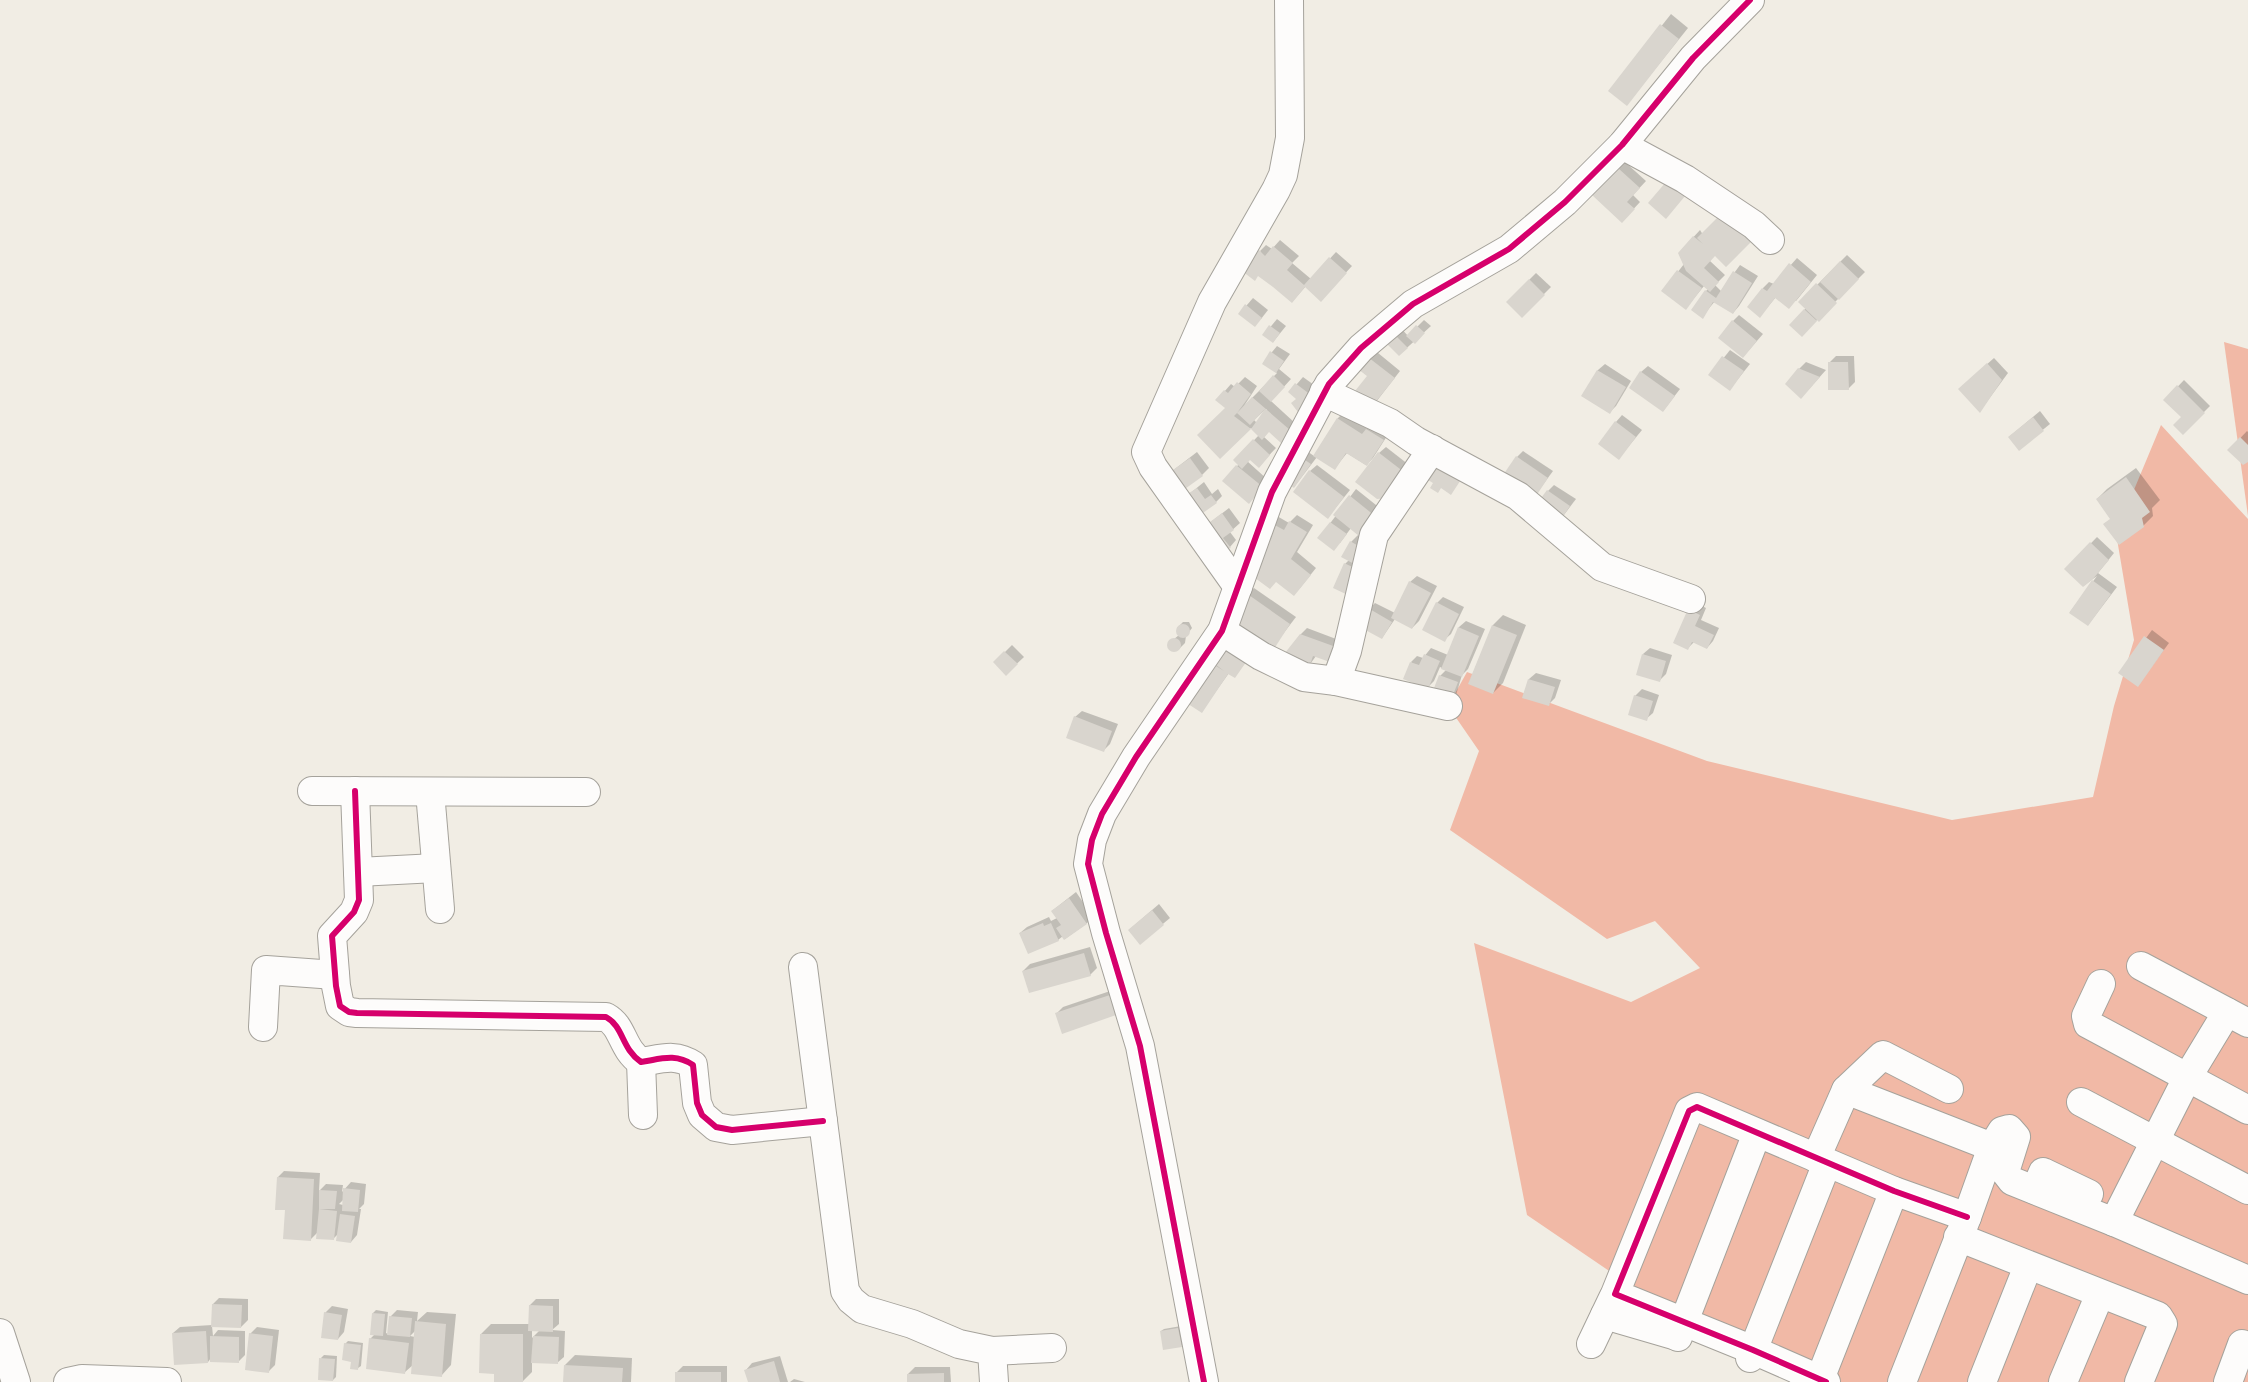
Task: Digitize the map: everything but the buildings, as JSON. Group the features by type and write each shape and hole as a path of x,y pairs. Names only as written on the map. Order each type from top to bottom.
{"street":[{"path":"1238,587 1152,467 1146,452 1212,302 1283,175 1290,138 1289,0"},
{"path":"1204,1382 1140,1046 1106,933 1088,864 1092,840 1102,814 1136,757 1222,631 1272,492 1329,384 1361,348 1413,304 1509,249 1565,202 1622,145 1693,58 1750,0"},
{"path":"1622,145 1685,178 1754,225 1770,240"},
{"path":"1324,392 1390,423 1523,500 1602,567 1691,599"},
{"path":"1336,681 1347,651 1374,535 1432,449"},
{"path":"1222,631 1261,656 1304,677 1336,681 1448,706"},
{"path":"312,791 586,792"},
{"path":"355,791 359,900 345,924 336,930 332,936 340,1006 348,1012 606,1017 614,1022 631,1055 641,1062 674,1057 683,1058 692,1065 696,1081 697,1104 702,1115 716,1127 732,1130 823,1121"},
{"path":"430,792 440,909"},
{"path":"358,872 436,868"},
{"path":"2117,1216 2187,1078 2238,1018 2141,966"},
{"path":"804,967 845,1291 851,1300 862,1309 912,1324 959,1344 992,1351 1052,1348"},
{"path":"262,1027 266,970 335,975"},
{"path":"2101,984 2086,1016 2088,1024 2248,1110"},
{"path":"1752,1354 1846,1090 1883,1055 1949,1089"},
{"path":"641,1062 643,1115"},
{"path":"1846,1090 1992,1146"},
{"path":"2082,1102 2248,1190"},
{"path":"1591,1344 1610,1304 1689,1111 1697,1107 1894,1191 1963,1227 2028,1266 2162,1319 2163,1324 2139,1382"},
{"path":"1902,1382 1963,1227 1992,1146 2002,1131 2008,1129 2016,1137 2007,1163 2006,1176 2012,1181 2035,1190 2043,1172 2117,1216 2248,1280"},
{"path":"1681,1329 1758,1133"},
{"path":"1610,1304 1823,1380 1894,1191"},
{"path":"1982,1382 2028,1266"},
{"path":"2063,1382 2100,1294"},
{"path":"0,1334 16,1382"},
{"path":"2228,1382 2242,1344 2248,1348"},
{"path":"992,1351 994,1382"},
{"path":"68,1382 82,1379 167,1382"}],"shaded area":[{"path":"2224,342 2248,349 2248,516"},
{"path":"2161,425 2248,519 2248,1382 1806,1382 1737,1358 1527,1215 1474,943 1631,1002 1700,968 1655,921 1607,939 1450,830 1479,751 1448,706 1467,672 1707,761 1952,820 2093,797 2114,706 2134,640 2116,533"}],"cycle path":[{"path":"1204,1382 1140,1046 1106,933 1088,864 1092,840 1102,814 1136,757 1222,631 1272,492 1329,384 1361,348 1413,304 1509,249 1565,202 1622,145 1693,58 1750,0"},
{"path":"355,791 359,900 354,912 332,936 336,986 340,1006 349,1012 357,1013 606,1017 616,1026 634,1056 641,1062 661,1058 674,1058 693,1065 697,1103 702,1115 716,1127 732,1130 823,1121"},
{"path":"1826,1382 1615,1294 1689,1111 1697,1107 1894,1191 1967,1217"}]}
